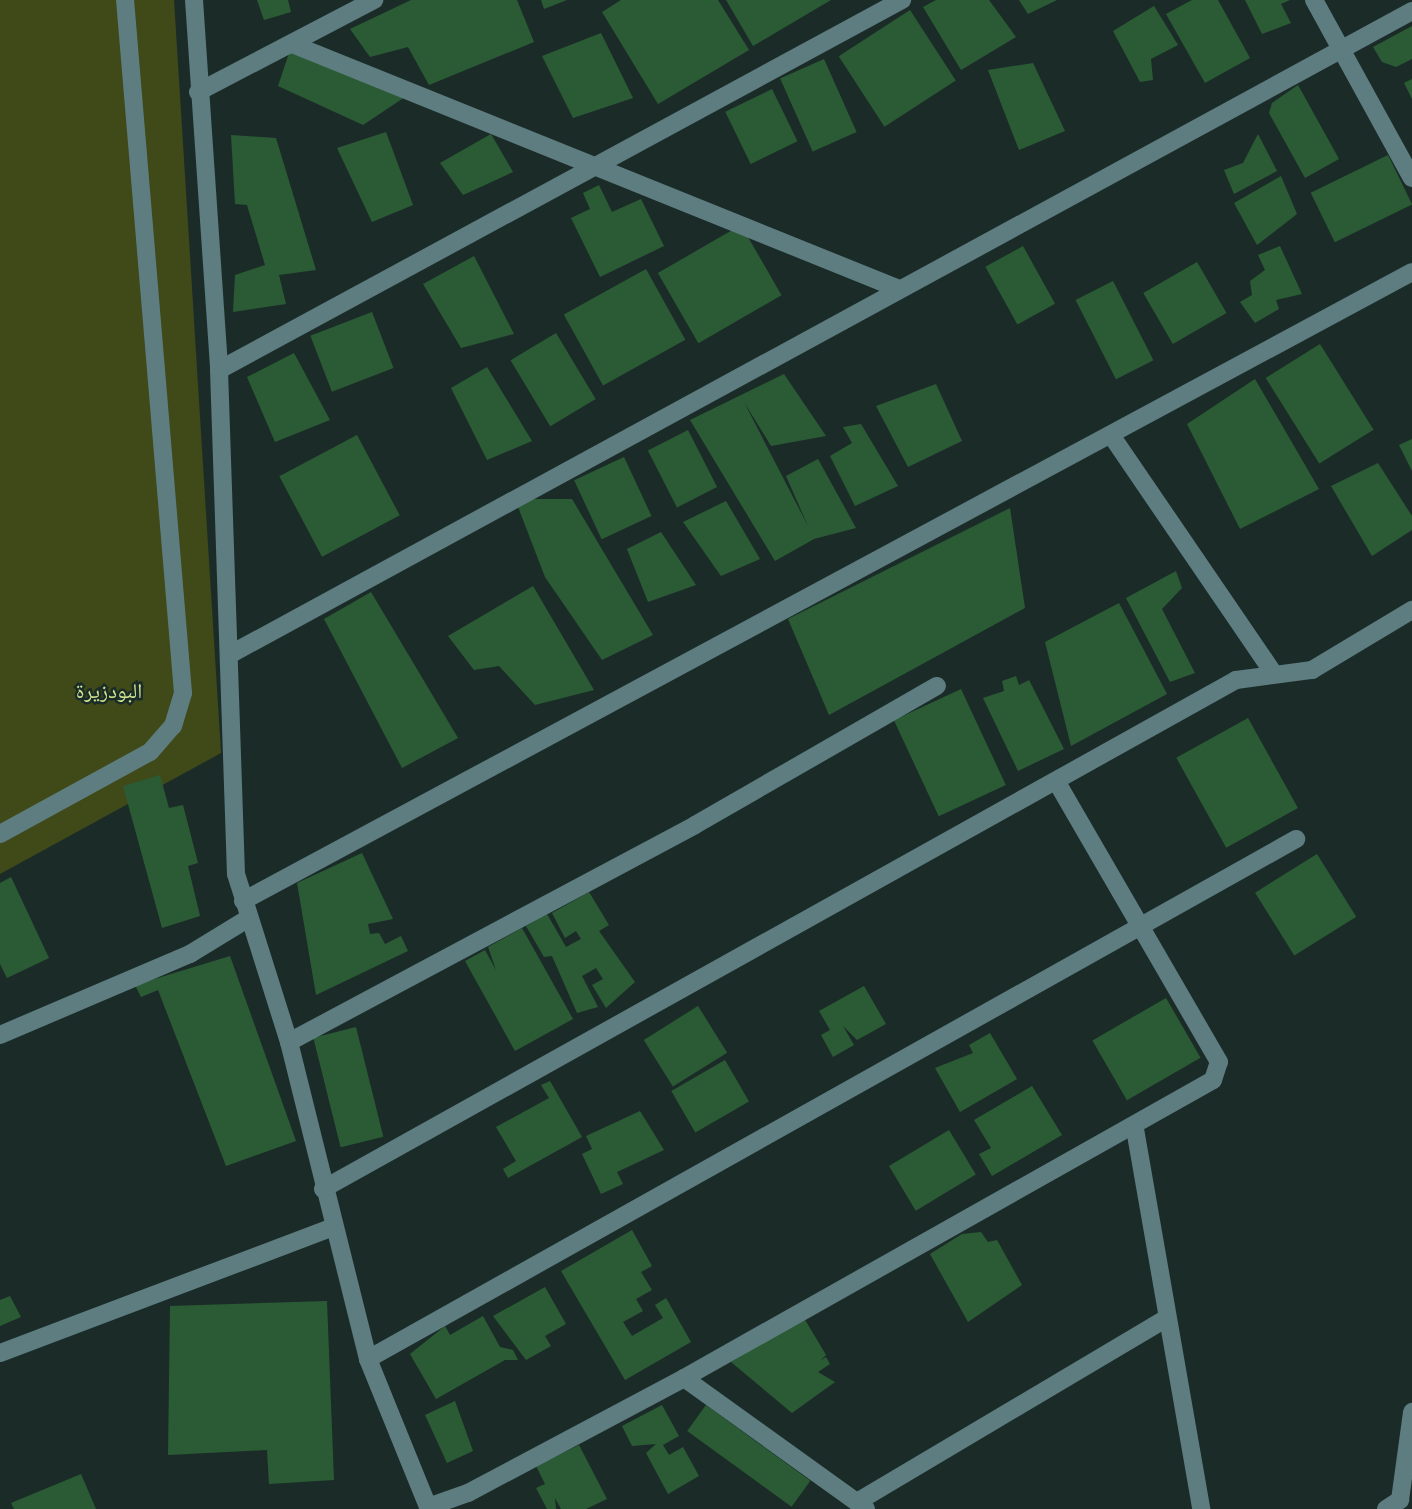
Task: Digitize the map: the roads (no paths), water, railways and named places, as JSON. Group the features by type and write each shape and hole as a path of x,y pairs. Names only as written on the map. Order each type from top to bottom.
{"street":[{"path":"0,834 150,752 173,726 183,693 125,0"},
{"path":"194,0 198,92 219,370 233,851 243,901 289,1042 323,1189 368,1359 425,1508 468,1493 684,1378 1135,1129 1219,1070 1058,784"},
{"path":"198,92 374,0"},
{"path":"219,370 595,169 902,0"},
{"path":"1314,0 1412,178"},
{"path":"229,656 899,289 1343,52 1412,11"},
{"path":"292,44 595,169 899,289"},
{"path":"243,901 1412,272"},
{"path":"1111,435 1272,671"},
{"path":"323,1189 1058,784 1236,680 1272,671 1312,670 1412,610"},
{"path":"289,1042 695,825 937,685"},
{"path":"368,1359 1296,839"},
{"path":"0,1035 190,954 249,918"},
{"path":"1135,1129 1164,1320 1201,1509"},
{"path":"0,1353 333,1227"},
{"path":"684,1378 862,1505 1164,1320"},
{"path":"1391,1508 1405,1481 1412,1412"}],"park label":[{"name":"البودزيرة","path":"109,691"}]}
